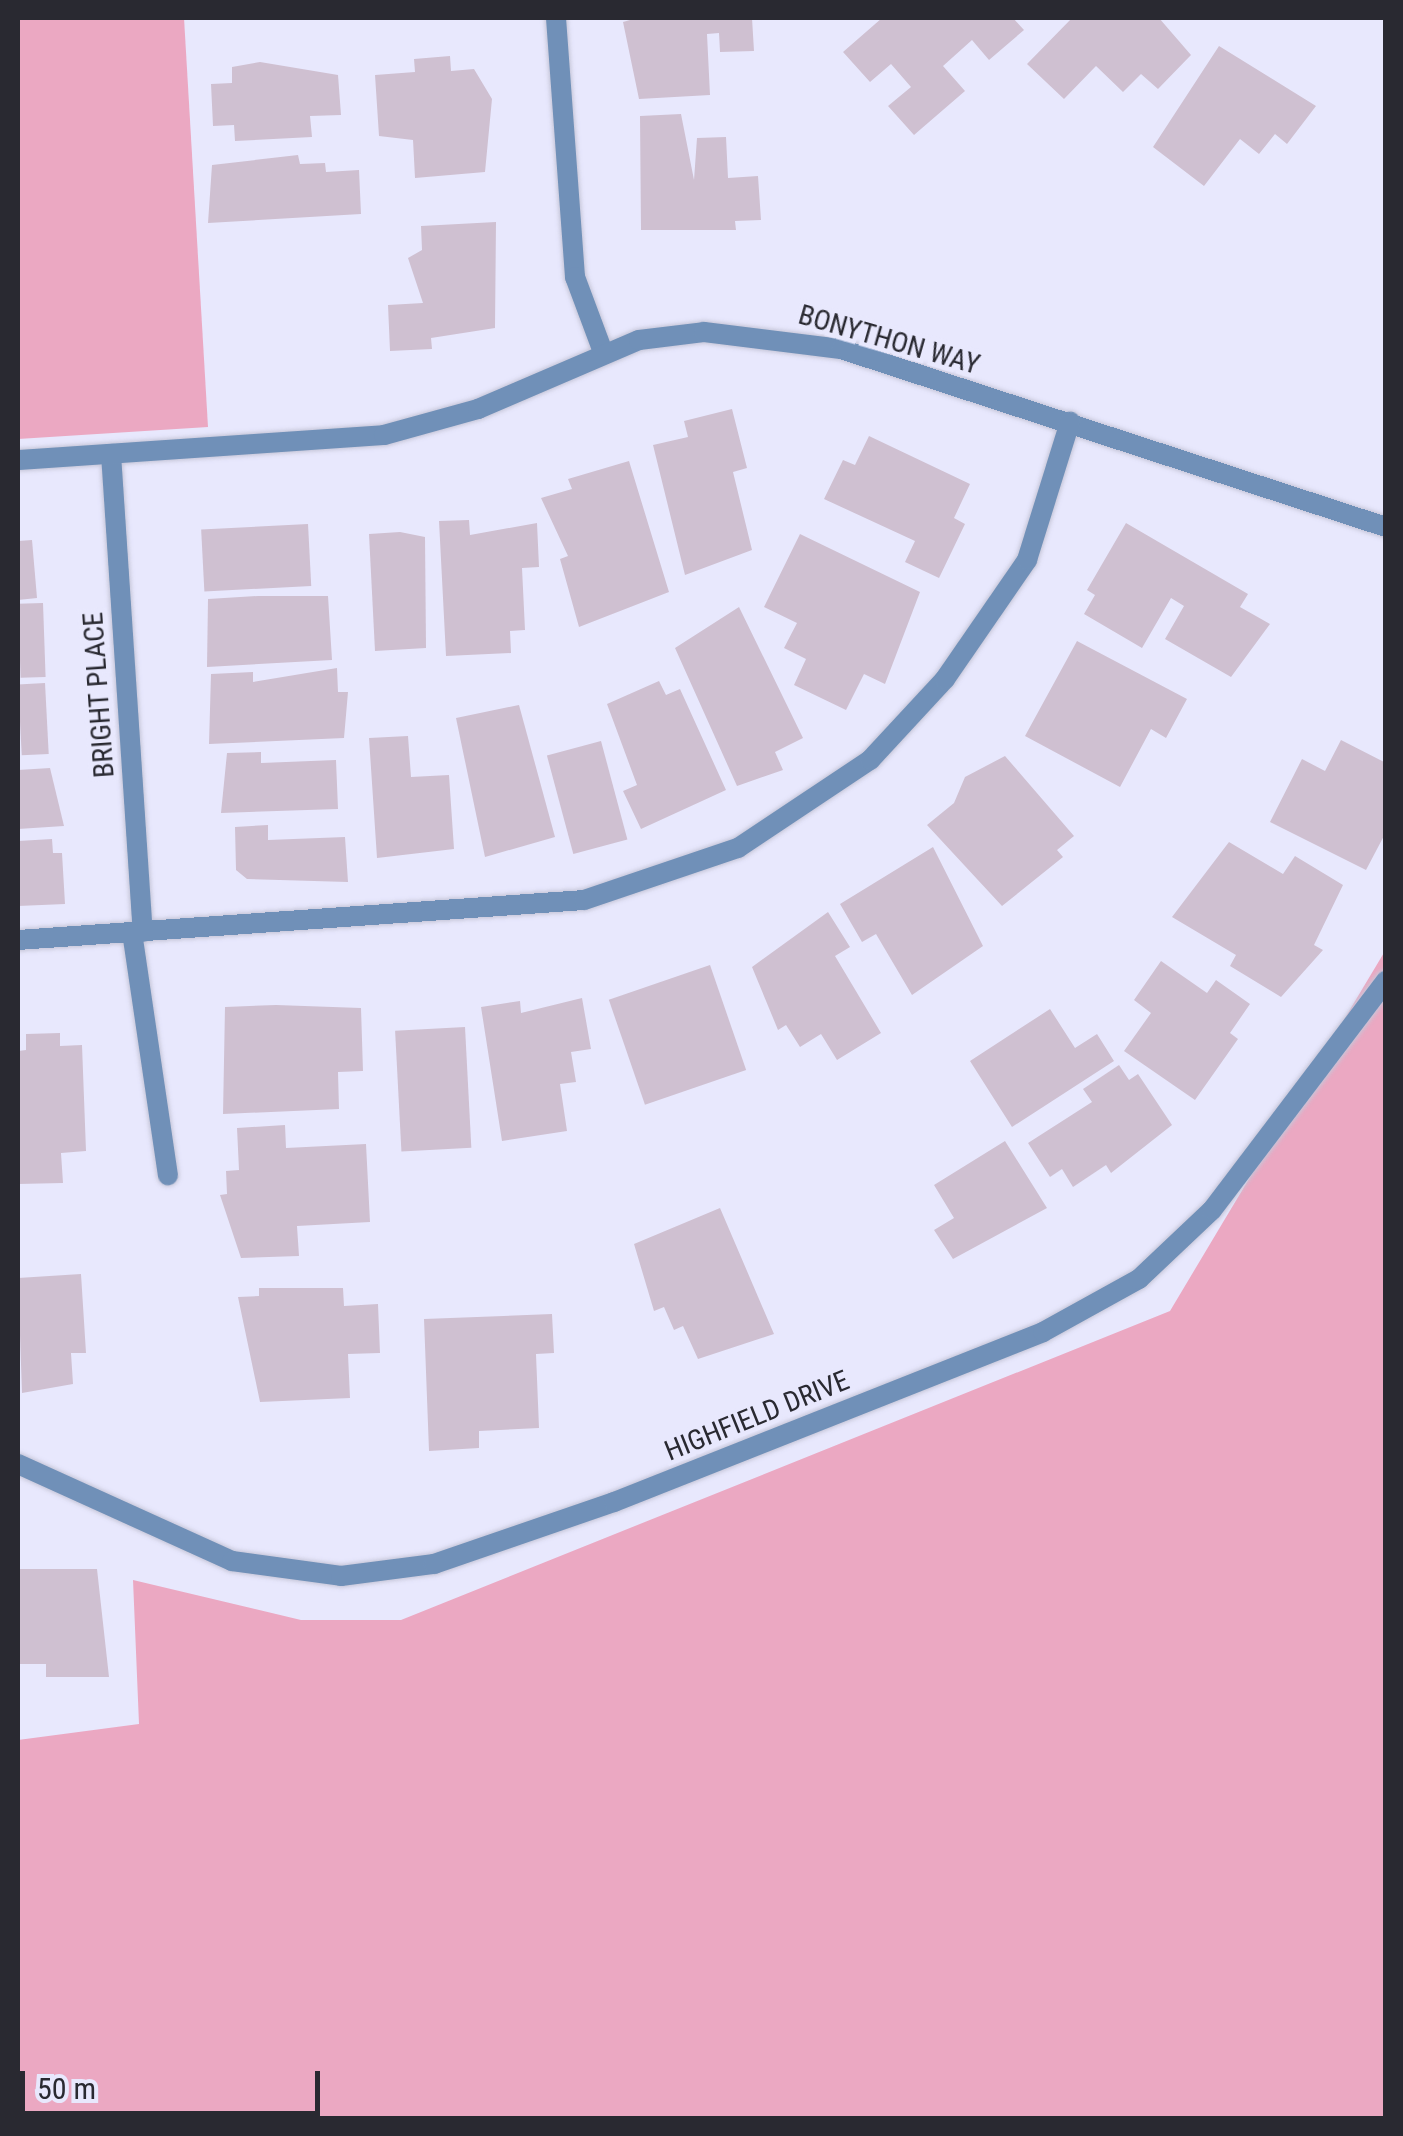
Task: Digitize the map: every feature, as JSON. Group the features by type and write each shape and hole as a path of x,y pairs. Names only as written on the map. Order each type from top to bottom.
{"street":[{"path":"556,18 575,277 603,352"},
{"name":"BONYTHON WAY","path":"18,460 384,436 478,409 603,352 704,332 769,335 1070,422 1386,526"},
{"path":"18,940 584,900 694,868 780,825 870,760 988,624 1027,560 1070,422"},
{"name":"BRIGHT PLACE","path":"110,454 137,932"},
{"path":"137,932 168,1174"},
{"name":"HIGHFIELD DRIVE","path":"18,1464 232,1561 341,1576 434,1564 614,1502 1044,1332 1139,1279 1212,1210 1386,980"}],"shaded area":[{"path":"18,18 184,18 208,427 18,439"},
{"path":"1385,951 1385,2118 18,2118 18,1740 139,1724 133,1580 301,1620 401,1620 1170,1311"}],"building":[{"path":"637,18 752,18 754,51 720,52 719,33 707,34 710,95 639,99 623,22"},
{"path":"882,18 1013,18 1024,30 989,60 972,40 943,66 965,91 914,135 888,106 911,87 891,64 870,82 843,52"},
{"path":"1072,18 1159,18 1191,55 1158,89 1141,74 1123,92 1096,66 1064,99 1027,64"},
{"path":"1219,46 1316,106 1287,144 1275,134 1259,154 1240,139 1204,186 1153,147"},
{"path":"450,56 451,71 474,69 492,99 485,172 415,178 413,140 379,136 375,75 415,72 414,59"},
{"path":"260,62 338,75 341,115 310,116 312,137 235,141 234,125 213,126 211,84 232,83 232,67"},
{"path":"681,114 694,180 697,138 726,137 728,178 758,176 761,220 735,221 736,230 641,230 640,116"},
{"path":"298,155 300,164 325,163 326,172 359,170 361,214 208,223 212,165"},
{"path":"496,222 495,328 431,338 432,349 390,351 388,305 423,303 408,258 422,250 421,226"},
{"path":"732,409 747,468 733,472 752,550 685,575 653,445 688,437 684,421"},
{"path":"869,436 970,484 954,518 965,524 939,578 905,562 915,541 824,499 843,460 855,465"},
{"path":"629,461 669,592 579,627 560,559 568,556 541,498 572,489 568,479"},
{"path":"469,520 470,535 537,523 539,567 522,568 525,630 510,631 511,653 446,656 439,521"},
{"path":"1126,523 1248,594 1240,607 1270,624 1231,677 1165,639 1184,606 1171,598 1142,648 1084,614 1095,595 1087,590"},
{"path":"308,524 311,586 204,592 201,530"},
{"path":"400,532 425,537 426,648 375,651 369,534"},
{"path":"800,534 920,592 885,684 864,674 846,710 794,685 806,659 784,648 797,623 764,607"},
{"path":"32,540 37,598 18,600 18,541"},
{"path":"328,596 332,660 207,667 208,599"},
{"path":"43,603 46,677 21,678 18,604"},
{"path":"739,607 803,738 775,752 783,770 737,786 675,648"},
{"path":"1077,641 1187,699 1166,738 1151,729 1120,787 1025,736"},
{"path":"337,668 338,692 348,692 344,738 209,744 211,674 253,672 253,682"},
{"path":"659,681 666,695 680,689 726,790 641,829 623,791 637,785 607,704"},
{"path":"45,683 49,754 22,755 18,684"},
{"path":"519,705 555,837 485,857 456,718"},
{"path":"408,736 411,777 449,775 454,849 377,858 369,738"},
{"path":"1341,740 1386,763 1386,832 1366,870 1270,822 1302,759 1325,771"},
{"path":"601,741 627,840 573,854 547,755"},
{"path":"261,752 261,763 336,760 338,809 221,813 227,753"},
{"path":"1005,756 1074,836 1057,850 1063,857 1002,906 927,825 954,803 965,777"},
{"path":"50,768 64,826 18,829 18,770"},
{"path":"268,825 268,840 345,837 348,882 247,879 236,870 235,827"},
{"path":"52,839 53,853 62,853 65,904 18,906 18,841"},
{"path":"1229,842 1283,874 1295,856 1343,885 1314,945 1323,950 1281,997 1230,966 1236,955 1172,917"},
{"path":"933,847 983,946 912,995 876,934 862,942 840,904"},
{"path":"828,912 850,947 835,956 881,1033 837,1060 821,1034 800,1047 786,1025 778,1030 752,967"},
{"path":"1161,961 1207,993 1216,980 1250,1004 1230,1033 1238,1039 1195,1100 1124,1051 1151,1013 1134,1000"},
{"path":"710,965 746,1070 645,1105 609,1000"},
{"path":"582,998 591,1049 571,1052 576,1082 560,1084 567,1131 502,1141 481,1007 520,1001 521,1013"},
{"path":"225,1007 361,1008 363,1071 338,1072 339,1109 223,1114"},
{"path":"1050,1009 1075,1048 1097,1034 1114,1061 1012,1127 970,1061"},
{"path":"465,1027 471,1148 401,1151 395,1031"},
{"path":"60,1033 60,1046 82,1045 86,1151 61,1153 63,1183 18,1184 18,1051 26,1050 26,1034"},
{"path":"1119,1065 1129,1080 1138,1074 1172,1125 1111,1173 1106,1165 1073,1187 1062,1169 1050,1177 1028,1143 1092,1102 1083,1089"},
{"path":"285,1125 286,1148 366,1144 370,1222 297,1226 299,1256 241,1258 220,1195 227,1194 226,1171 239,1170 237,1128"},
{"path":"1005,1141 1047,1208 953,1259 934,1230 954,1218 934,1185"},
{"path":"720,1208 774,1334 698,1359 683,1326 674,1330 664,1307 654,1311 634,1244"},
{"path":"81,1274 86,1353 71,1353 73,1384 22,1393 18,1278"},
{"path":"259,1288 343,1288 344,1306 378,1304 380,1353 348,1354 350,1398 260,1402 238,1297 259,1296"},
{"path":"552,1314 554,1353 536,1354 539,1428 479,1431 479,1448 429,1451 424,1319"},
{"path":"18,1569 97,1569 109,1677 46,1677 46,1664 18,1664"}]}
